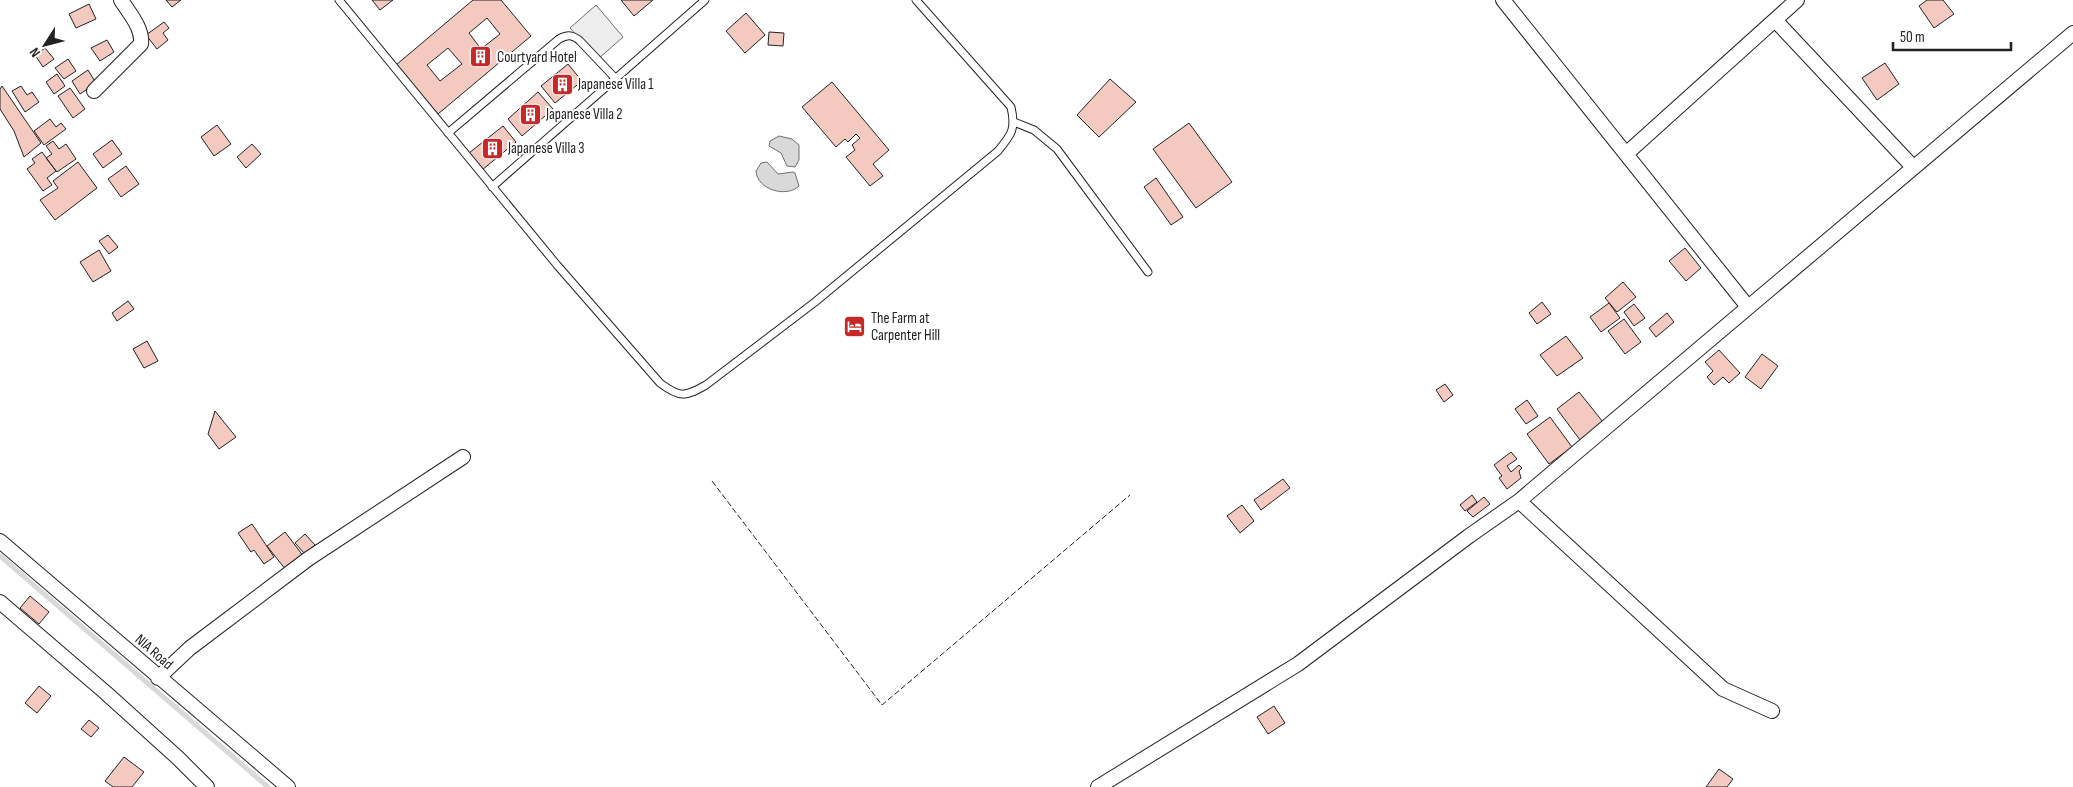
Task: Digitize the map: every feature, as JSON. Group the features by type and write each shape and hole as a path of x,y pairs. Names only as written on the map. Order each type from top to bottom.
{"street":[{"path":"94,91 141,44 142,37 138,28 120,0"},
{"path":"1503,0 1748,307"},
{"path":"1626,154 1776,20 1788,3"},
{"path":"1776,20 1913,167"},
{"path":"1098,787 1298,664 1469,536 1519,501 2073,33"},
{"path":"158,678 190,648 308,559 463,456"},
{"path":"1519,501 1723,689 1772,711"},
{"name":"NIA Road","path":"0,541 158,678 288,787"},
{"path":"0,602 106,692 207,787"}],"lane":[{"path":"339,0 557,265 660,383 682,396 694,392 706,384 815,302 998,151 1011,135 1014,122 1012,107 916,0"},
{"path":"492,187 705,0"},
{"path":"448,133 560,38 567,35 574,36 580,41 616,80"},
{"path":"1014,122 1034,130 1057,149 1148,272"}],"shaded area":[{"path":"596,5 623,37 598,59 570,28"},
{"path":"779,136 792,139 799,145 799,160 795,167 787,166 781,153 769,146 770,141"},
{"path":"767,162 778,174 795,173 799,186 794,190 780,192 761,183 756,171 761,163"}],"building":[{"path":"166,0 181,0 172,7"},
{"path":"372,0 393,0 380,10"},
{"name":"Courtyard Hotel","path":"473,0 501,0 531,36 438,114 396,65","holes":["487,18 500,34 481,49 469,33","448,48 462,64 440,81 427,65"]},
{"path":"621,0 653,0 634,16"},
{"path":"1927,0 1943,0 1954,14 1934,28 1919,6"},
{"path":"89,4 96,19 76,28 69,14"},
{"path":"746,13 765,35 745,53 726,31"},
{"path":"164,22 169,28 163,33 168,40 157,49 146,35"},
{"path":"769,32 784,33 783,46 768,45"},
{"path":"107,40 114,52 100,61 91,48"},
{"path":"45,48 54,59 43,67 35,55"},
{"path":"68,59 76,71 64,79 55,68"},
{"path":"1885,63 1899,84 1877,100 1862,78"},
{"name":"Japanese Villa 1","path":"568,64 582,81 555,103 541,86"},
{"path":"88,70 96,83 80,94 72,81"},
{"path":"57,74 65,86 54,94 46,82"},
{"path":"1110,79 1136,102 1099,137 1077,115"},
{"path":"832,82 889,150 873,164 883,176 870,186 846,157 855,150 852,145 860,138 856,134 848,142 845,139 836,147 802,107"},
{"path":"2,86 41,143 24,157 14,131 0,109 0,89"},
{"path":"21,86 27,95 32,92 39,102 25,112 12,91"},
{"path":"70,88 85,109 73,118 58,96"},
{"name":"Japanese Villa 2","path":"538,92 553,109 522,136 508,119"},
{"path":"50,119 56,127 61,123 66,129 44,145 34,131"},
{"path":"1189,123 1232,182 1196,208 1153,149"},
{"path":"217,125 231,144 214,156 201,137"},
{"name":"Japanese Villa 3","path":"503,126 516,142 482,170 469,153"},
{"path":"112,140 122,154 103,168 93,154"},
{"path":"53,141 59,149 66,144 76,159 57,172 46,158 52,154 46,146"},
{"path":"252,144 261,154 246,168 237,157"},
{"path":"42,152 56,171 47,178 52,185 43,191 27,169 35,163 32,159"},
{"path":"78,162 97,188 55,220 40,200 58,188 53,181"},
{"path":"126,166 139,184 121,197 108,179"},
{"path":"1156,178 1183,217 1171,225 1144,187"},
{"path":"108,235 118,247 109,254 99,241"},
{"path":"1685,248 1701,268 1686,281 1669,261"},
{"path":"99,250 111,271 93,282 80,262"},
{"path":"1623,282 1636,297 1617,312 1605,298"},
{"path":"128,301 134,309 117,321 112,313"},
{"path":"1542,302 1551,314 1537,324 1529,313"},
{"path":"1609,303 1620,318 1601,332 1590,317"},
{"path":"1634,304 1645,318 1634,326 1624,312"},
{"path":"1667,313 1674,322 1656,337 1649,328"},
{"path":"1624,319 1641,342 1625,354 1608,331"},
{"path":"1566,336 1583,358 1557,376 1540,355"},
{"path":"147,341 158,361 144,368 133,349"},
{"path":"1719,350 1740,373 1729,383 1723,377 1714,385 1707,377 1713,371 1705,362"},
{"path":"1762,354 1778,366 1761,389 1745,377"},
{"path":"1445,384 1453,395 1444,402 1436,390"},
{"path":"1579,392 1603,422 1580,440 1557,409"},
{"path":"1527,400 1538,416 1526,424 1515,409"},
{"path":"215,411 236,437 219,449 208,434"},
{"path":"1550,417 1572,447 1549,464 1527,434"},
{"path":"1511,452 1517,459 1507,466 1511,472 1519,465 1522,468 1519,471 1521,478 1507,489 1499,478 1502,476 1494,465"},
{"path":"1283,479 1290,488 1261,510 1254,500"},
{"path":"1472,495 1477,502 1465,511 1460,505"},
{"path":"1484,497 1490,504 1473,517 1467,511"},
{"path":"1242,505 1254,521 1240,533 1227,516"},
{"path":"252,524 274,557 264,564 254,550 251,552 238,533"},
{"path":"285,532 304,557 286,570 267,546"},
{"path":"305,534 315,545 305,554 295,543"},
{"path":"30,596 49,612 39,624 20,608"},
{"path":"39,686 51,696 37,713 25,703"},
{"path":"1274,706 1285,723 1268,734 1257,717"},
{"path":"89,720 99,728 91,737 81,729"},
{"path":"124,757 144,772 132,787 113,787 105,781"},
{"path":"1719,769 1733,779 1727,787 1706,787"}],"waterway":[{"path":"0,556 268,787"}],"fence":[{"path":"712,481 882,705 1130,495"}],"place":[{"name":"Courtyard Hotel","path":"481,57"},
{"name":"Japanese Villa 1","path":"562,84"},
{"name":"Japanese Villa 2","path":"530,114"},
{"name":"Japanese Villa 3","path":"492,148"},
{"name":"The Farm at Carpenter Hill","path":"855,327"}]}
